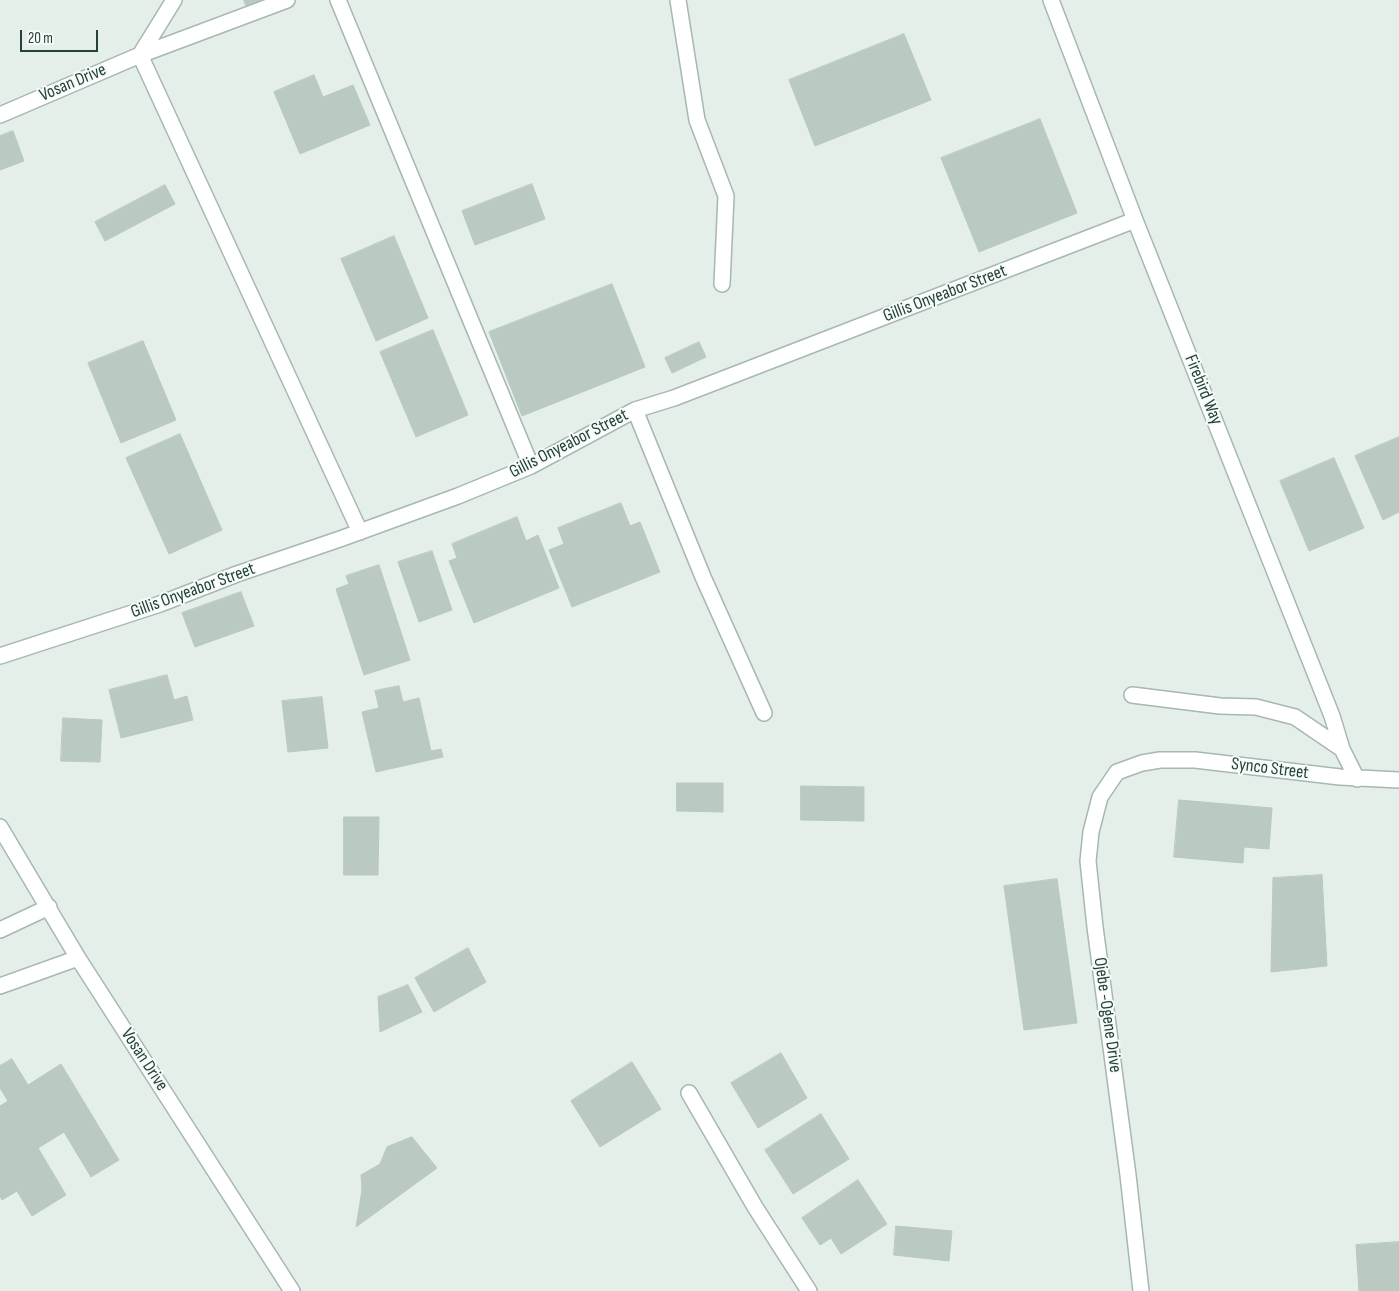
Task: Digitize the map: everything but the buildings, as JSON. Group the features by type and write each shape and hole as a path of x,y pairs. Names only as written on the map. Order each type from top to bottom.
{"street":[{"path":"174,0 140,54 360,532"},
{"name":"Vosan Drive","path":"0,115 140,54 287,0"},
{"path":"338,0 531,466"},
{"path":"678,0 697,120 726,196 722,284"},
{"name":"Firebird Way","path":"1051,0 1135,220 1332,716 1342,749 1357,779"},
{"name":"Gillis Onyeabor Street","path":"0,656 160,604 237,574 458,496 531,466 635,410 674,398 1135,220"},
{"path":"635,410 703,577 764,714"},
{"path":"1132,695 1220,706 1256,707 1295,717 1342,749"},
{"name":"Synco Street","path":"1142,763 1160,760 1195,760 1357,779 1399,780"},
{"name":"Ojebe -Ogene Drive","path":"1141,1291 1088,861 1091,832 1100,797 1117,772 1142,763"},
{"name":"Vosan Drive","path":"0,827 78,958 292,1291"},
{"path":"0,930 48,907"},
{"path":"0,986 78,958"},
{"path":"689,1094 755,1207 810,1291"}]}
